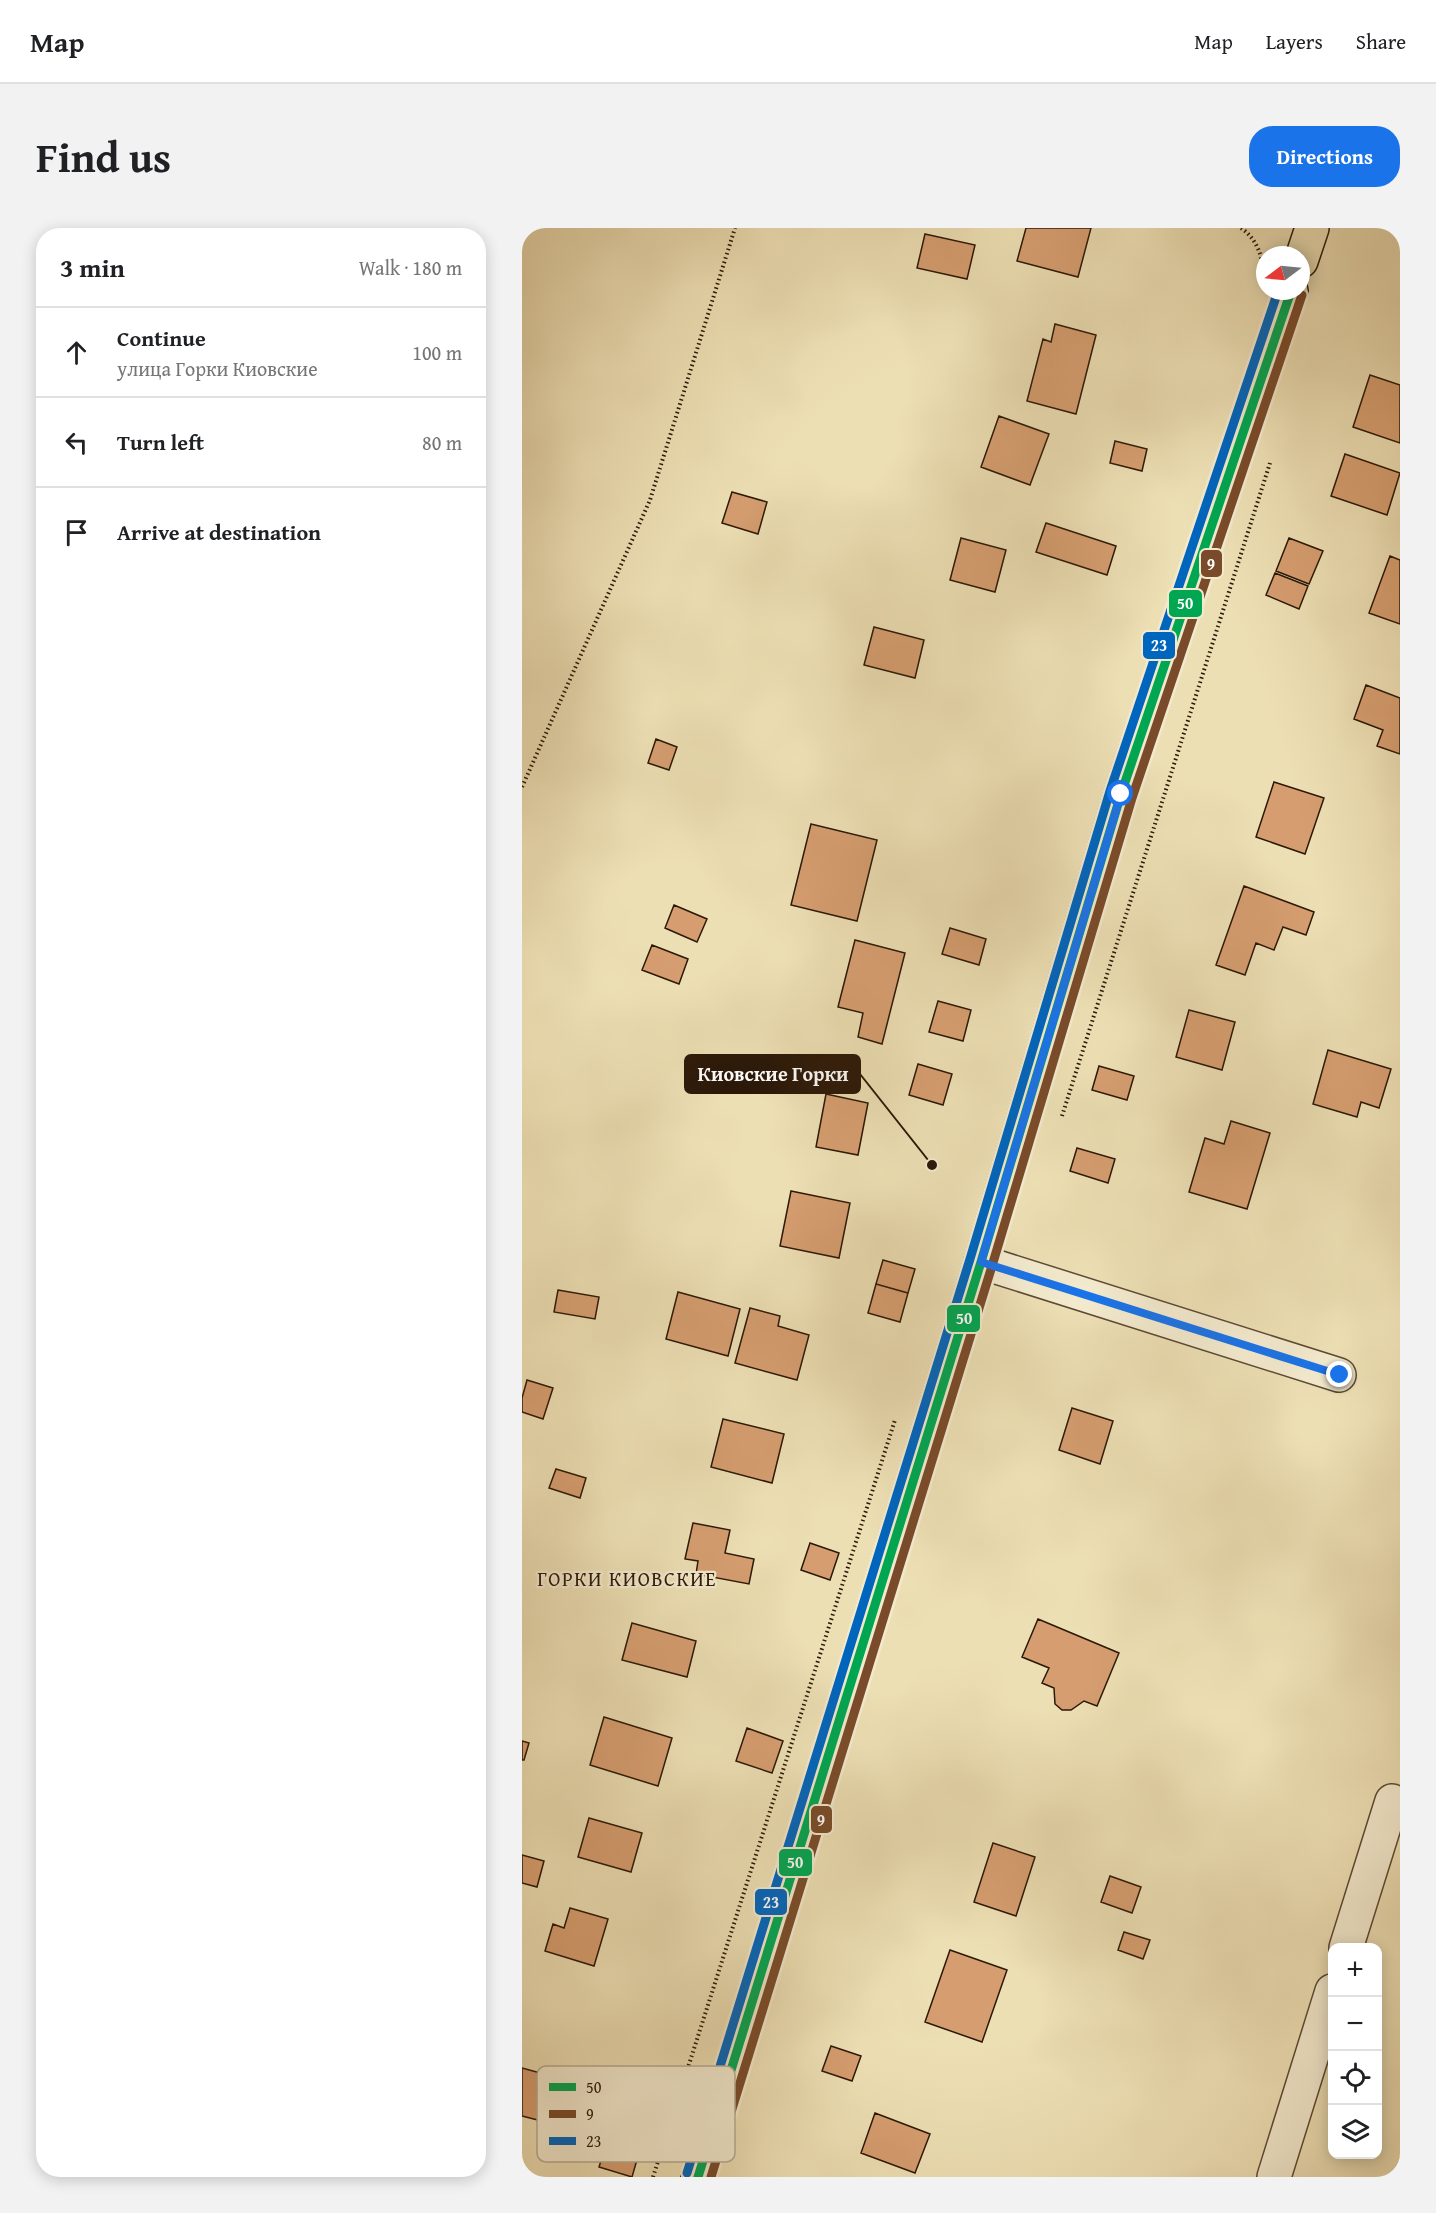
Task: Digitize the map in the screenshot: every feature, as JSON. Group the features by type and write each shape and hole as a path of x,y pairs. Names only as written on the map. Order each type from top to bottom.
{"main road":[{"path":"1306,246 1312,228"},
{"path":"732,2066 981,1262 1121,794 1288,300"},
{"path":"698,2177 703,2162"}],"lane":[{"path":"981,1262 1340,1375"},
{"path":"1347,1943 1392,1801 1400,1804"},
{"path":"1274,2177 1330,1997"}],"path":[{"path":"522,787 650,500 735,228"}],"building":[{"path":"1026,228 1091,228 1078,277 1017,261"},
{"path":"925,234 975,245 967,279 917,268"},
{"path":"1055,324 1096,335 1076,414 1027,401 1043,339 1051,342"},
{"path":"1370,375 1400,385 1400,443 1353,427"},
{"path":"999,416 1049,434 1030,485 981,467"},
{"path":"1115,441 1147,449 1142,471 1110,463"},
{"path":"1345,454 1400,473 1387,515 1331,496"},
{"path":"732,492 767,502 758,534 722,523"},
{"path":"1046,523 1116,546 1107,575 1036,552"},
{"path":"961,538 1006,550 995,592 950,580"},
{"path":"1289,538 1323,551 1309,584 1276,571"},
{"path":"1390,556 1400,560 1400,624 1369,613"},
{"path":"1275,573 1308,586 1299,609 1266,595"},
{"path":"874,627 924,640 915,678 864,665"},
{"path":"1366,685 1400,698 1400,754 1377,746 1383,730 1354,719"},
{"path":"656,739 677,747 669,770 648,763"},
{"path":"1274,782 1324,798 1305,854 1256,837"},
{"path":"811,824 877,840 857,921 791,905"},
{"path":"1244,886 1314,912 1306,935 1283,927 1274,950 1256,943 1245,975 1216,965"},
{"path":"674,905 707,919 697,942 665,928"},
{"path":"950,928 986,939 979,965 942,954"},
{"path":"855,940 905,953 882,1044 858,1037 863,1013 838,1007"},
{"path":"652,945 688,959 679,984 642,970"},
{"path":"938,1001 971,1010 963,1041 929,1032"},
{"path":"1189,1010 1235,1022 1222,1070 1176,1057"},
{"path":"1328,1050 1391,1069 1379,1108 1361,1102 1357,1117 1313,1104"},
{"path":"918,1064 952,1074 943,1105 909,1095"},
{"path":"1099,1066 1134,1076 1127,1100 1092,1090"},
{"path":"826,1094 868,1103 858,1155 816,1147"},
{"path":"1231,1121 1270,1133 1247,1209 1189,1192 1205,1138 1224,1144"},
{"path":"1077,1148 1115,1159 1108,1183 1070,1171"},
{"path":"791,1191 850,1203 839,1258 780,1246"},
{"path":"883,1260 915,1269 908,1293 876,1284"},
{"path":"876,1284 908,1293 900,1322 868,1313"},
{"path":"558,1290 599,1297 595,1319 554,1312"},
{"path":"678,1292 740,1309 728,1356 666,1339"},
{"path":"750,1308 780,1316 778,1326 809,1335 797,1380 735,1363"},
{"path":"527,1380 553,1388 543,1419 522,1412 522,1398"},
{"path":"1072,1408 1113,1421 1100,1464 1059,1450"},
{"path":"723,1419 784,1434 772,1483 711,1467"},
{"path":"556,1469 586,1478 580,1498 549,1488"},
{"path":"693,1523 730,1530 725,1553 754,1559 749,1584 696,1574 698,1561 685,1559"},
{"path":"810,1543 839,1553 830,1580 801,1570"},
{"path":"1038,1619 1119,1653 1097,1706 1084,1701 1071,1710 1062,1710 1055,1704 1054,1688 1042,1683 1049,1668 1022,1657"},
{"path":"632,1623 696,1641 687,1677 622,1660"},
{"path":"604,1717 672,1738 658,1786 590,1765"},
{"path":"747,1728 783,1741 772,1773 736,1761"},
{"path":"522,1741 529,1743 524,1760 522,1760"},
{"path":"589,1818 642,1833 631,1872 578,1857"},
{"path":"993,1843 1035,1857 1016,1916 974,1902"},
{"path":"522,1855 544,1861 537,1887 522,1883"},
{"path":"1110,1876 1141,1887 1132,1913 1101,1902"},
{"path":"570,1908 608,1919 594,1966 545,1951 553,1924 564,1928"},
{"path":"1124,1932 1150,1940 1143,1959 1118,1950"},
{"path":"950,1950 1007,1970 982,2042 925,2022"},
{"path":"831,2046 861,2056 852,2081 822,2071"},
{"path":"522,2068 537,2072 537,2120 522,2116"},
{"path":"875,2113 930,2134 915,2173 861,2153"},
{"path":"601,2162 636,2162 632,2177 599,2167"}],"transit line":[{"name":"23","path":"720,2066 970,1259 1110,791 1275,300"},
{"name":"50","path":"732,2066 981,1262 1121,794 1288,300"},
{"name":"9","path":"735,2099 992,1266 1132,798 1300,300"},
{"name":"23","path":"687,2173 690,2162"},
{"name":"50","path":"698,2177 703,2162"},
{"name":"9","path":"711,2177 716,2162"}],"place":[{"name":"Киовские Горки","path":"932,1165"}],"district":[{"name":"ГОРКИ КИОВСКИЕ","path":"627,1578"}],"route":[{"path":"1121,794 981,1262 1340,1375"}]}
